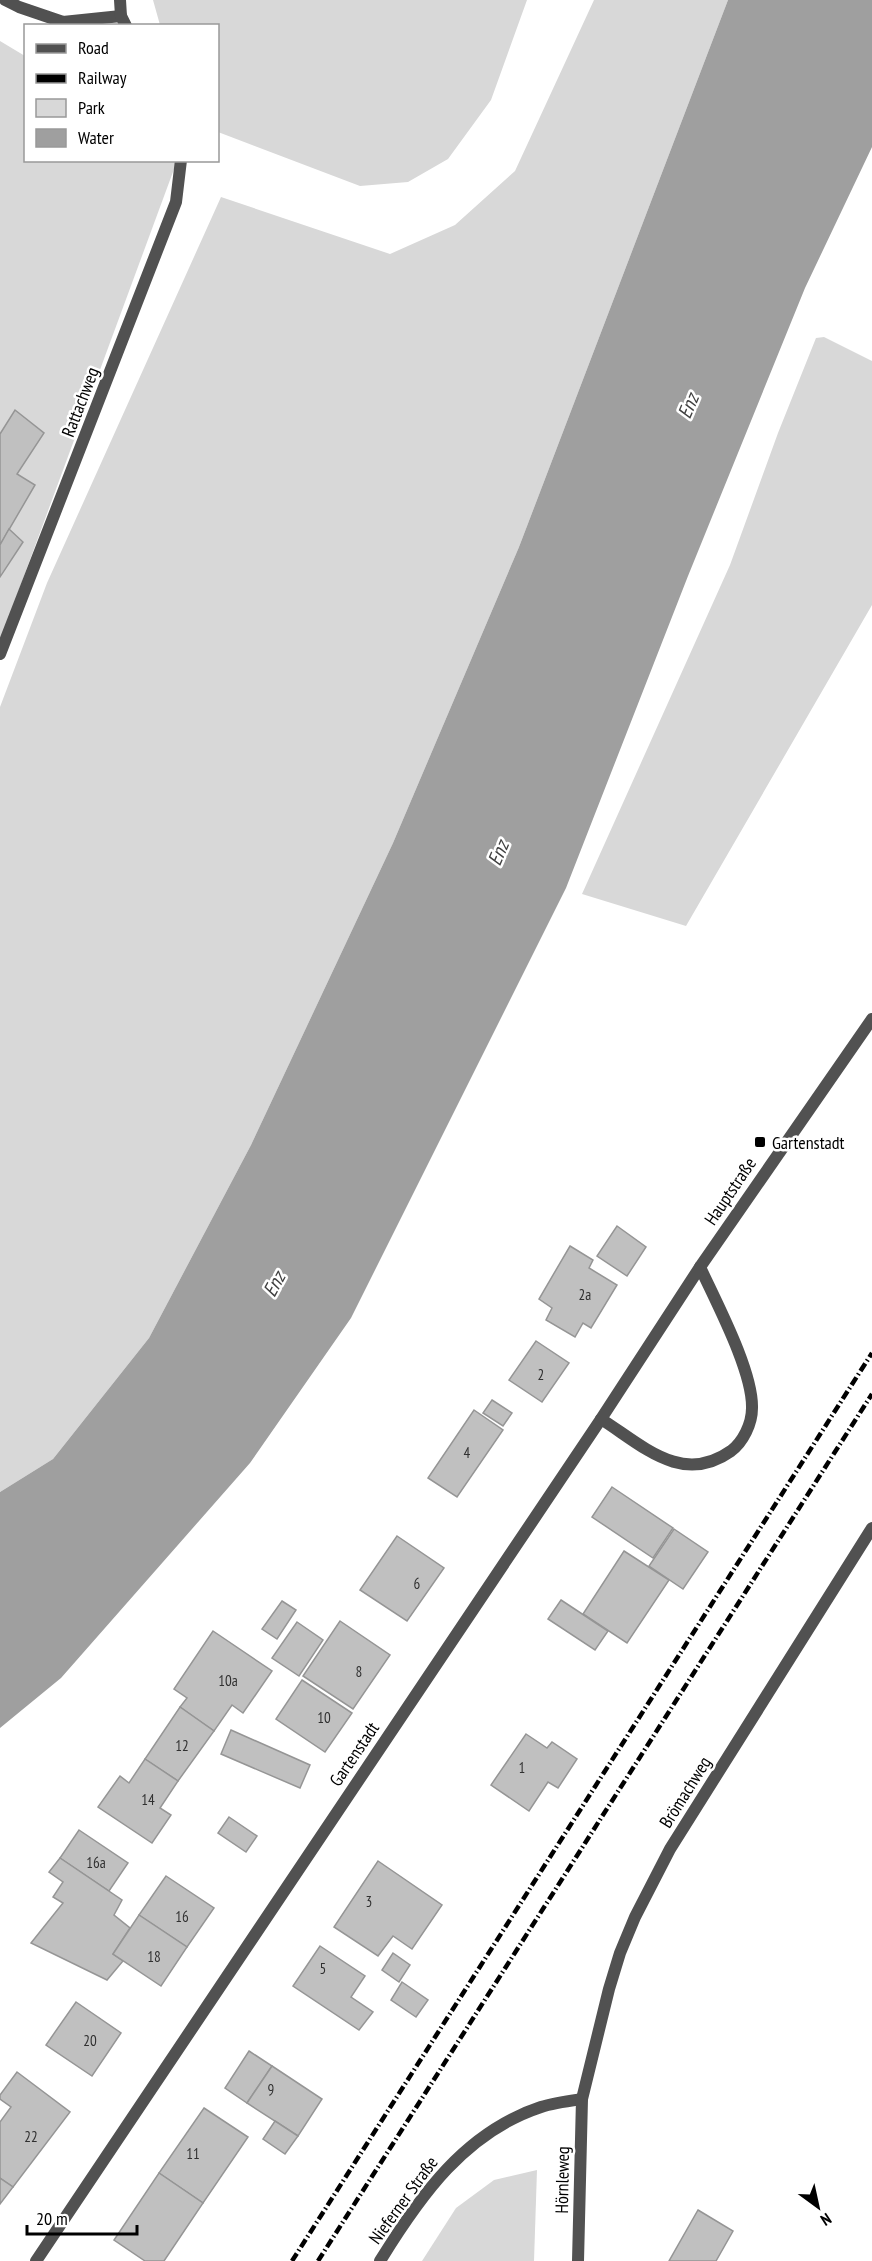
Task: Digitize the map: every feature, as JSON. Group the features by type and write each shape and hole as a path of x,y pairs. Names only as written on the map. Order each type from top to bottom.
{"street":[{"path":"5,0 63,22 124,21 120,0"},
{"name":"Rattachweg","path":"0,654 176,202 181,162"},
{"name":"Hauptstraße","path":"700,1267 872,1018"},
{"path":"601,1419 656,1455 681,1465 718,1460 738,1446 749,1425 752,1407 747,1380 733,1340 700,1267"},
{"name":"Gartenstadt","path":"36,2261 601,1419 700,1267"},
{"name":"Brömachweg","path":"582,2099 609,1989 634,1917 670,1849 872,1528"},
{"name":"Nieferner Straße","path":"380,2261 433,2184 457,2157 492,2129 516,2117 542,2106 582,2099"},
{"name":"Hörnleweg","path":"578,2261 582,2099"}],"green space":[{"path":"153,0 527,0 491,100 448,159 408,182 360,186 219,132 219,24 160,24"},
{"path":"594,0 728,0 519,547 393,843 251,1145 149,1338 53,1459 0,1492 0,707 47,583 221,197 390,254 455,225 515,171"},
{"path":"0,41 24,55 24,162 177,162 0,641"},
{"path":"824,337 872,361 872,605 686,926 582,894 730,565 778,433 816,338"},
{"path":"537,2170 534,2261 422,2261 456,2208 494,2180"}],"water":[{"name":"Enz","path":"728,0 872,0 872,147 805,288 688,576 566,888 351,1318 250,1463 61,1678 0,1728 0,1492 53,1459 149,1338 251,1145 393,843 519,547"}],"building":[{"path":"15,410 44,433 17,474 35,485 0,545 0,434"},
{"path":"9,529 23,542 0,577 0,545"},
{"path":"617,1226 646,1247 627,1276 597,1256"},
{"path":"570,1246 593,1260 589,1268 617,1285 591,1328 583,1323 575,1337 546,1320 552,1308 539,1299"},
{"path":"536,1341 569,1363 542,1402 509,1380"},
{"path":"492,1400 512,1413 503,1426 483,1413"},
{"path":"474,1410 503,1430 457,1497 428,1478"},
{"path":"612,1487 673,1528 653,1558 592,1517"},
{"path":"674,1529 708,1552 683,1589 649,1566"},
{"path":"397,1536 444,1568 407,1621 360,1590"},
{"path":"624,1551 669,1580 627,1643 583,1614"},
{"path":"561,1600 608,1631 595,1650 548,1619"},
{"path":"282,1601 296,1610 277,1639 262,1629"},
{"path":"340,1621 390,1655 353,1709 303,1676"},
{"path":"297,1622 323,1640 299,1676 272,1658"},
{"path":"213,1631 272,1671 243,1713 232,1705 214,1731 180,1707 187,1698 174,1689"},
{"path":"302,1680 352,1713 325,1752 276,1719"},
{"path":"180,1707 214,1731 178,1781 145,1759"},
{"path":"231,1730 310,1765 300,1788 221,1754"},
{"path":"526,1734 547,1748 552,1742 577,1759 558,1788 548,1782 529,1811 491,1785"},
{"path":"145,1759 178,1781 160,1808 171,1815 152,1843 98,1807 120,1776 129,1783"},
{"path":"229,1817 257,1836 246,1852 218,1833"},
{"path":"79,1830 128,1863 109,1891 60,1858"},
{"path":"60,1858 122,1900 114,1915 130,1928 113,1954 123,1961 107,1980 31,1943 63,1903 53,1897 63,1882 49,1872"},
{"path":"378,1861 442,1905 412,1949 393,1936 378,1956 334,1927"},
{"path":"166,1876 214,1908 187,1947 139,1915"},
{"path":"139,1915 187,1947 161,1986 113,1954"},
{"path":"320,1946 365,1976 351,1997 373,2012 359,2030 293,1986"},
{"path":"393,1953 410,1965 399,1982 382,1970"},
{"path":"402,1982 428,2000 416,2017 391,2000"},
{"path":"76,2002 121,2033 92,2076 46,2045"},
{"path":"249,2051 272,2066 247,2103 225,2088"},
{"path":"272,2066 322,2099 298,2136 247,2103"},
{"path":"17,2072 70,2112 13,2187 0,2178 0,2122 11,2107 0,2099 0,2095"},
{"path":"204,2108 248,2137 203,2203 159,2173"},
{"path":"275,2121 298,2136 285,2154 263,2139"},
{"path":"159,2173 203,2203 164,2261 145,2261 114,2240"},
{"path":"0,2178 13,2187 0,2204"},
{"path":"698,2210 733,2231 716,2261 669,2261"}],"railway":[{"path":"292,2261 872,1353"},
{"path":"318,2261 872,1394"}],"place":[{"name":"Gartenstadt","path":"760,1142"}]}
